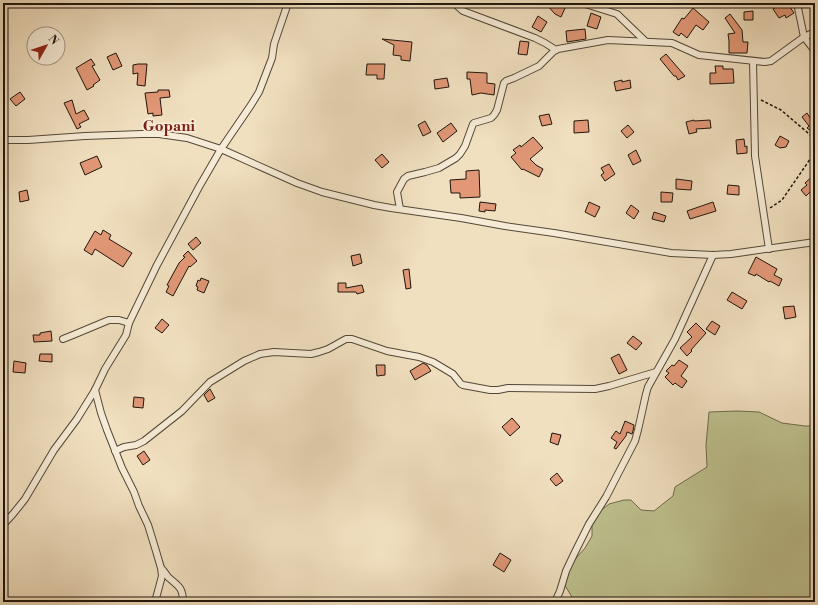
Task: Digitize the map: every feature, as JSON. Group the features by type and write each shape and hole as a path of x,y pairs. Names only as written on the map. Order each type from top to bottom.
{"street":[{"path":"3,525 25,499 54,450 95,390 105,369 126,335 129,323 157,265 199,186 221,149 259,92 272,58 274,44 288,3"},
{"path":"454,3 463,11 535,38 556,50"},
{"path":"582,3 617,14 645,41"},
{"path":"797,3 804,37 815,51"},
{"path":"400,209 397,192 404,179 408,176 439,168 460,154 465,146 473,124 491,118 496,112 504,83 538,66 556,50 608,40 645,41 672,43 699,55 765,62 771,61 804,37 815,32"},
{"path":"753,61 755,156 769,249"},
{"path":"3,140 142,134 159,134 187,138 221,149 297,183 322,192 374,205 683,255 713,256 815,242"},
{"path":"555,602 574,552 606,497 635,441 648,387 675,339 713,256"},
{"path":"63,339 109,320 119,320 129,323"},
{"path":"115,451 144,441 182,411 210,382 244,361 260,354 274,352 311,354 328,349 350,339 387,351 419,357 433,362 452,374 463,385 490,390 508,388 595,389 656,372"},
{"path":"95,390 101,413 115,451 150,530 161,568 162,576 155,602"},
{"path":"161,568 179,587 183,595 183,602"}],"path":[{"path":"753,97 781,110 815,139"},
{"path":"763,212 782,200 815,152"}],"green space":[{"path":"709,412 759,412 782,423 815,426 815,602 575,602 564,584 567,570 585,548 592,536 592,524 598,513 609,504 624,500 631,500 641,510 654,511 673,496 675,487 707,467 706,445"}],"building":[{"path":"545,3 558,3 566,6 561,17 555,14"},
{"path":"783,3 787,3 794,13 786,18 785,15 779,18 773,9"},
{"path":"693,8 709,22 703,30 696,25 687,38 681,33 679,36 673,32 682,18 684,19"},
{"path":"753,11 753,20 744,20 744,12"},
{"path":"591,13 601,17 597,29 587,26"},
{"path":"730,14 742,30 743,42 748,42 747,53 729,53 728,34 735,33 725,18"},
{"path":"538,16 547,22 541,32 532,27"},
{"path":"585,29 586,39 567,42 566,31"},
{"path":"382,39 412,42 410,61 401,60 401,56 393,55 394,45"},
{"path":"520,41 529,42 527,55 518,54"},
{"path":"116,53 122,66 113,70 107,57"},
{"path":"666,54 685,76 678,80 676,76 674,76 660,59"},
{"path":"91,59 95,65 92,66 100,80 87,90 76,68"},
{"path":"147,64 145,86 137,85 138,73 133,74 133,65"},
{"path":"367,64 385,64 384,79 377,79 377,75 366,75"},
{"path":"715,66 723,66 723,69 733,69 734,83 710,84 710,73 716,73"},
{"path":"467,72 487,73 487,83 495,84 494,95 481,93 472,95 470,79 467,79"},
{"path":"447,78 449,87 435,89 434,80"},
{"path":"622,80 622,82 630,80 631,88 616,91 614,82"},
{"path":"158,90 169,90 170,97 160,98 162,115 153,116 153,113 148,114 145,93 158,92"},
{"path":"20,92 25,99 16,106 10,99"},
{"path":"72,100 76,114 84,110 89,119 79,124 81,127 77,129 64,103"},
{"path":"807,113 812,121 815,117 815,134 807,128 809,126 802,117"},
{"path":"549,114 552,124 542,126 539,116"},
{"path":"588,120 589,132 574,133 574,121"},
{"path":"694,120 710,120 711,128 696,129 697,132 689,134 686,122"},
{"path":"425,121 431,132 423,136 418,125"},
{"path":"451,123 457,131 443,142 437,133"},
{"path":"628,125 634,132 627,138 621,131"},
{"path":"780,136 789,141 786,147 780,148 775,145"},
{"path":"533,137 543,148 530,159 543,169 539,177 523,169 522,170 511,157 516,153 513,150 520,145 521,147"},
{"path":"744,139 745,147 747,146 747,153 737,154 736,140"},
{"path":"636,150 641,161 633,165 628,155"},
{"path":"382,154 389,162 382,168 375,160"},
{"path":"97,156 102,167 85,175 80,163"},
{"path":"609,164 615,174 605,181 601,175 604,173 601,168"},
{"path":"479,170 480,197 460,198 460,193 451,193 450,180 466,179 466,171"},
{"path":"815,174 815,195 811,191 806,196 801,190 807,185 805,183"},
{"path":"676,179 692,181 691,190 676,189"},
{"path":"728,185 739,186 739,195 727,194"},
{"path":"27,190 29,200 20,202 19,192"},
{"path":"661,192 673,193 672,202 661,202"},
{"path":"480,202 496,204 495,211 479,211"},
{"path":"589,202 600,207 595,217 585,212"},
{"path":"713,202 716,211 690,219 687,211"},
{"path":"631,205 639,211 634,219 626,213"},
{"path":"654,212 666,216 664,222 652,219"},
{"path":"103,230 111,235 109,239 132,253 123,267 95,249 92,255 84,250 95,231 101,235"},
{"path":"196,237 201,243 193,250 188,244"},
{"path":"188,251 197,261 190,267 189,266 173,296 166,292 169,286 167,285 179,263 185,257 183,256"},
{"path":"360,254 362,263 353,266 351,256"},
{"path":"756,257 777,269 774,275 782,279 779,286 756,274 755,276 748,273"},
{"path":"409,269 411,288 406,289 403,270"},
{"path":"201,278 209,281 204,293 197,290 198,287 196,286 198,280 200,281"},
{"path":"338,283 346,283 346,288 362,285 364,292 357,294 356,292 338,292"},
{"path":"732,292 747,301 742,309 727,300"},
{"path":"794,306 796,317 785,319 783,307"},
{"path":"162,319 169,325 162,333 155,328"},
{"path":"712,321 720,326 715,335 706,329"},
{"path":"696,323 706,333 687,356 680,348 692,337 687,332"},
{"path":"51,331 52,341 34,342 33,335 40,335 40,333"},
{"path":"633,336 642,343 636,350 627,343"},
{"path":"40,354 52,354 52,362 39,361"},
{"path":"619,354 627,370 619,374 611,358"},
{"path":"679,360 688,366 681,376 687,381 682,388 675,383 673,385 665,377 669,373 666,371 672,365 674,366"},
{"path":"14,361 26,363 25,373 13,372"},
{"path":"423,363 427,365 431,371 415,380 410,371"},
{"path":"376,365 385,365 385,375 377,376"},
{"path":"210,389 215,398 208,402 204,395"},
{"path":"134,397 144,398 143,408 133,407"},
{"path":"512,418 520,427 510,436 502,427"},
{"path":"625,421 634,425 633,431 632,434 627,432 626,436 616,449 614,448 617,442 611,438 616,431 620,434"},
{"path":"552,433 561,435 558,445 550,442"},
{"path":"144,451 150,460 143,465 137,456"},
{"path":"557,473 563,481 556,486 550,479"},
{"path":"500,553 511,560 504,572 493,565"}],"district":[{"name":"Gopani","path":"169,126"}]}
